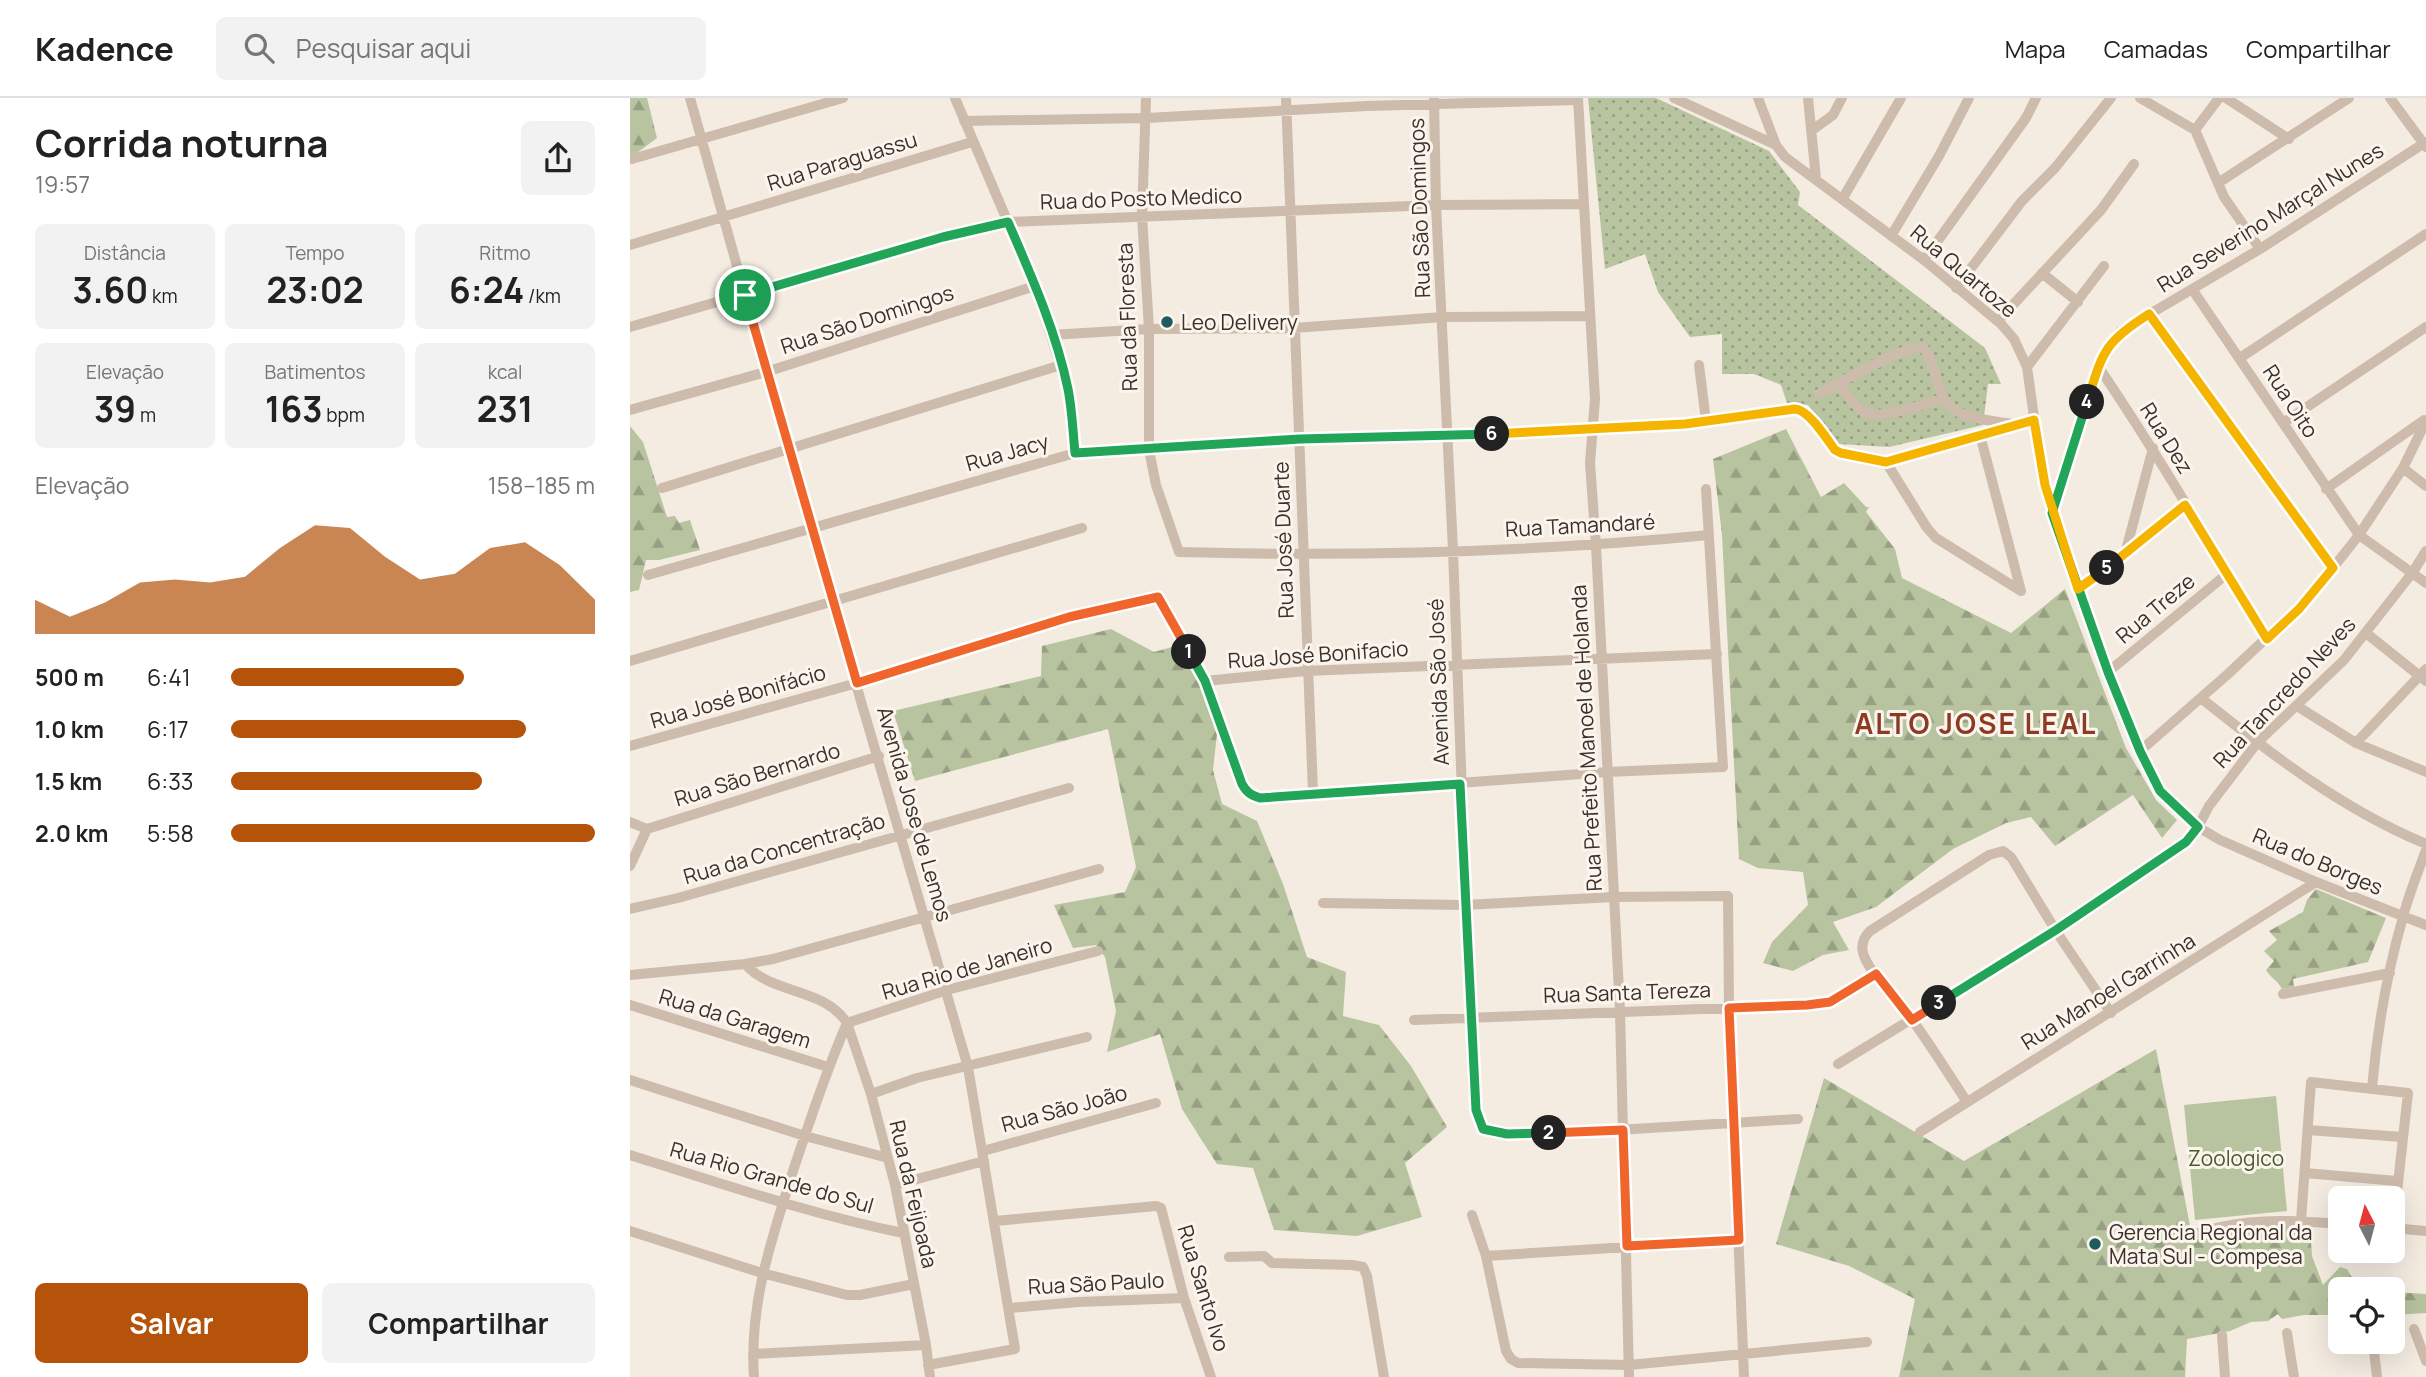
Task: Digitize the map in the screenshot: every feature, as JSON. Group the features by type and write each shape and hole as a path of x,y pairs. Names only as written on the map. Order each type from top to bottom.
{"street":[{"name":"Avenida Jose de Lemos","path":"690,98 810,527 968,1067 995,1221"},
{"path":"632,159 843,98"},
{"path":"954,98 1035,286 1068,389 1075,453"},
{"name":"Rua da Floresta","path":"1146,98 1142,216 1149,329 1149,450 1156,485 1179,552"},
{"path":"1675,98 1776,145"},
{"name":"Rua Quartoze","path":"1758,98 1776,145 1785,157 1924,260 1997,321 2014,339 2027,367 2045,485 2052,513 2108,672 2140,751 2160,791 2198,827"},
{"path":"1808,98 1816,179"},
{"path":"1811,131 1833,115 1842,98"},
{"path":"1843,198 1901,98"},
{"path":"1891,236 1969,98"},
{"path":"1924,260 2026,118 2036,98"},
{"path":"1956,288 2022,201 2055,168 2111,98"},
{"path":"2140,98 2195,130 2224,197 2260,248"},
{"path":"2195,130 2219,98"},
{"path":"2226,98 2289,139"},
{"path":"2218,183 2349,98"},
{"path":"2390,98 2425,144"},
{"path":"964,121 1146,118 1286,104 1578,99"},
{"name":"Rua Prefeito Manoel de Holanda","path":"1578,99 1595,399 1590,463 1597,546 1606,772 1620,1011 1629,1377"},
{"name":"Rua São Domingos","path":"1434,102 1436,205 1443,317"},
{"name":"Rua José Duarte","path":"1286,104 1313,793"},
{"name":"Rua Paraguassu","path":"630,246 972,142"},
{"name":"Rua Severino Marçal Nunes","path":"2052,513 2098,366 2111,342 2122,331 2425,144"},
{"path":"1997,321 2101,210 2134,164"},
{"name":"Rua do Posto Medico","path":"630,327 943,237 1008,222 1436,205 1583,204"},
{"path":"2239,358 2426,234"},
{"path":"2027,367 2104,266"},
{"path":"2042,273 2078,302"},
{"name":"Rua São Domingos","path":"630,410 766,372 1035,286"},
{"name":"Rua Oito","path":"2192,289 2359,535 2426,583"},
{"path":"2149,314 2333,568"},
{"name":"Rua São Domingos","path":"1051,335 1149,329 1294,328 1443,317 1590,316"},
{"name":"Avenida São José","path":"1443,317 1465,905 1476,1110 1483,1129 1507,1134 1623,1130"},
{"path":"2283,423 2426,327"},
{"path":"1819,394 1902,352 1918,347 1923,348 1929,357 1943,399 1953,408 1968,415 2016,424"},
{"path":"662,488 1061,365"},
{"path":"1699,365 1706,421"},
{"name":"Rua Dez","path":"2098,366 2153,449 2267,639"},
{"path":"1838,384 1867,415 1943,399"},
{"name":"Rua Jacy","path":"648,575 1075,453 1300,439 1592,429 1706,421 1801,410 1835,450 1847,456 1886,462 2034,420"},
{"path":"2140,751 2299,609 2359,535 2403,468 2426,420"},
{"path":"2326,489 2426,420"},
{"path":"1886,462 1936,538 2021,591 1980,435"},
{"path":"2125,554 2153,449"},
{"path":"2403,468 2426,486"},
{"path":"1205,681 1242,784 1247,793 1254,796 1606,772 1723,768 1706,489"},
{"path":"2078,589 2185,505"},
{"path":"630,661 1082,528"},
{"name":"Rua Tamandaré","path":"1179,552 1304,555 1597,546 1709,535"},
{"name":"Rua Tancredo Neves","path":"2198,827 2208,806 2257,743 2344,660 2413,572 2426,551"},
{"name":"Rua Treze","path":"2108,672 2228,573"},
{"name":"Rua José Bonifacio","path":"1098,610 1158,597 1205,681 1307,671 1717,654"},
{"name":"Rua José Bonifácio","path":"630,746 857,683 1098,610"},
{"path":"2356,743 2424,676 2366,633"},
{"path":"2201,698 2257,743 2341,802 2388,828 2426,844"},
{"path":"2297,706 2356,743 2426,772"},
{"name":"Rua São Bernardo","path":"647,829 879,757"},
{"name":"Rua da Concentração","path":"630,909 678,898 1069,788"},
{"path":"630,822 647,829 630,866"},
{"path":"1838,1063 2056,930 2186,842 2198,827"},
{"name":"Rua do Borges","path":"2198,827 2220,840 2316,882 2426,925"},
{"path":"2372,1088 2377,1033 2390,972 2403,917 2426,850"},
{"path":"1967,1102 1912,1020 1864,956 1863,938 1989,855 2003,851 2011,857 2111,1013"},
{"path":"630,975 745,964 1099,869"},
{"name":"Rua Manoel Garrinha","path":"1920,1132 2316,882"},
{"path":"1323,903 1465,905 1613,897 1728,896 1729,1008 1744,1377"},
{"name":"Rua Rio de Janeiro","path":"847,1023 947,990 1098,951"},
{"path":"745,964 758,976 827,1003 841,1013 847,1023 828,1067 762,1273 753,1331 754,1377"},
{"path":"2283,994 2390,972"},
{"name":"Rua Santa Tereza","path":"1414,1020 1807,1005 1830,1002 1876,974"},
{"name":"Rua da Garagem","path":"630,1005 828,1067"},
{"name":"Rua da Feijoada","path":"847,1023 871,1094 895,1185 930,1377"},
{"path":"871,1094 917,1078 1087,1037"},
{"path":"630,1080 805,1136 888,1158"},
{"path":"2301,1221 2311,1082 2407,1093 2397,1186"},
{"name":"Rua São João","path":"895,1185 1156,1103"},
{"path":"1623,1130 1798,1119"},
{"path":"2308,1130 2402,1137"},
{"name":"Rua Rio Grande do Sul","path":"630,1155 783,1203 903,1233"},
{"path":"2305,1173 2397,1181"},
{"name":"Rua Santo Ivo","path":"995,1221 1156,1206 1161,1209 1184,1297 1211,1377"},
{"path":"1472,1215 1486,1256 1505,1344 1511,1359 1518,1363 1629,1365 1867,1342"},
{"path":"928,1365 1015,1349 995,1221"},
{"path":"2169,1241 2254,1222 2328,1223"},
{"path":"2405,1229 2426,1231"},
{"path":"630,1231 762,1273 847,1295 860,1295 914,1284"},
{"path":"1486,1256 1739,1240"},
{"path":"1229,1258 1264,1256 1272,1263 1363,1267 1367,1276 1384,1377"},
{"name":"Rua São Paulo","path":"1010,1308 1184,1297"},
{"path":"2414,1329 2426,1361"},
{"path":"2287,1333 2294,1377"},
{"path":"2222,1335 2225,1377"},
{"path":"752,1354 926,1345"},
{"path":"2375,1354 2377,1377"}],"green space":[{"path":"630,98 647,98 657,138 630,158"},
{"path":"1588,98 1656,98 1769,151 1800,192 1798,205 1985,348 2001,384 1988,384 1983,425 1889,447 1839,444 1808,405 1787,403 1781,385 1754,374 1722,374 1722,334 1690,337 1658,292 1645,254 1605,269"},
{"path":"630,426 643,442 667,517 675,516 679,523 690,520 700,550 659,560 646,560 639,590 630,592"},
{"path":"1786,429 1821,497 1844,483 1869,507 1866,512 1895,549 1902,578 2011,633 2065,589 2126,748 2156,800 2177,820 2162,838 2133,795 2055,846 2031,817 2006,823 1953,849 1876,907 1833,922 1849,950 1823,955 1793,971 1763,963 1772,942 1808,905 1803,872 1758,868 1739,859 1722,535 1713,459"},
{"path":"1111,629 1154,652 1183,644 1218,725 1213,770 1222,804 1257,821 1283,884 1307,957 1346,972 1343,1016 1379,1025 1411,1066 1447,1127 1405,1163 1422,1217 1357,1236 1274,1230 1253,1168 1217,1164 1182,1109 1160,1034 1107,1052 1116,1011 1105,957 1096,945 1073,948 1054,905 1125,892 1136,867 1108,729 915,781 893,711 1041,676 1042,646"},
{"path":"2316,889 2386,918 2368,962 2293,979 2294,987 2282,989 2266,970 2274,961 2264,951 2277,940 2269,931 2303,912 2307,900"},
{"path":"2156,1049 2191,1240 2238,1229 2280,1225 2310,1229 2312,1256 2323,1285 2328,1280 2328,1315 2282,1319 2278,1314 2268,1321 2251,1322 2230,1331 2187,1339 2185,1377 1899,1377 1915,1299 1849,1266 1776,1244 1824,1078 1964,1161"},
{"name":"Zoologico","path":"2276,1096 2287,1211 2195,1220 2184,1105"},
{"path":"2340,1267 2347,1269 2352,1277 2331,1277"},
{"path":"2405,1293 2426,1294 2426,1313 2405,1314"}],"place":[{"name":"Leo Delivery","path":"1167,322"},
{"name":"Gerencia Regional da Mata Sul - Compesa","path":"2095,1244"}],"district":[{"name":"ALTO JOSE LEAL","path":"1976,723"}],"route":[{"path":"745,295 857,683 1069,617 1158,597 1205,681 1247,793 1260,798 1460,784 1473,1093 1479,1120 1483,1129 1507,1134 1623,1130 1627,1246 1739,1240 1729,1008 1830,1002 1876,974 1912,1020 2056,930 2186,842 2198,827 2160,791 2152,777 2108,672 2078,589 2052,513 2098,366 2104,352 2122,331 2149,314 2333,568 2299,609 2267,639 2185,505 2078,589 2052,513 2034,420 1886,462 1847,456 1835,450 1808,415 1795,409 1685,424 1447,436 1300,439 1075,453 1068,389 1035,286 1008,222 943,237 745,295"}]}
